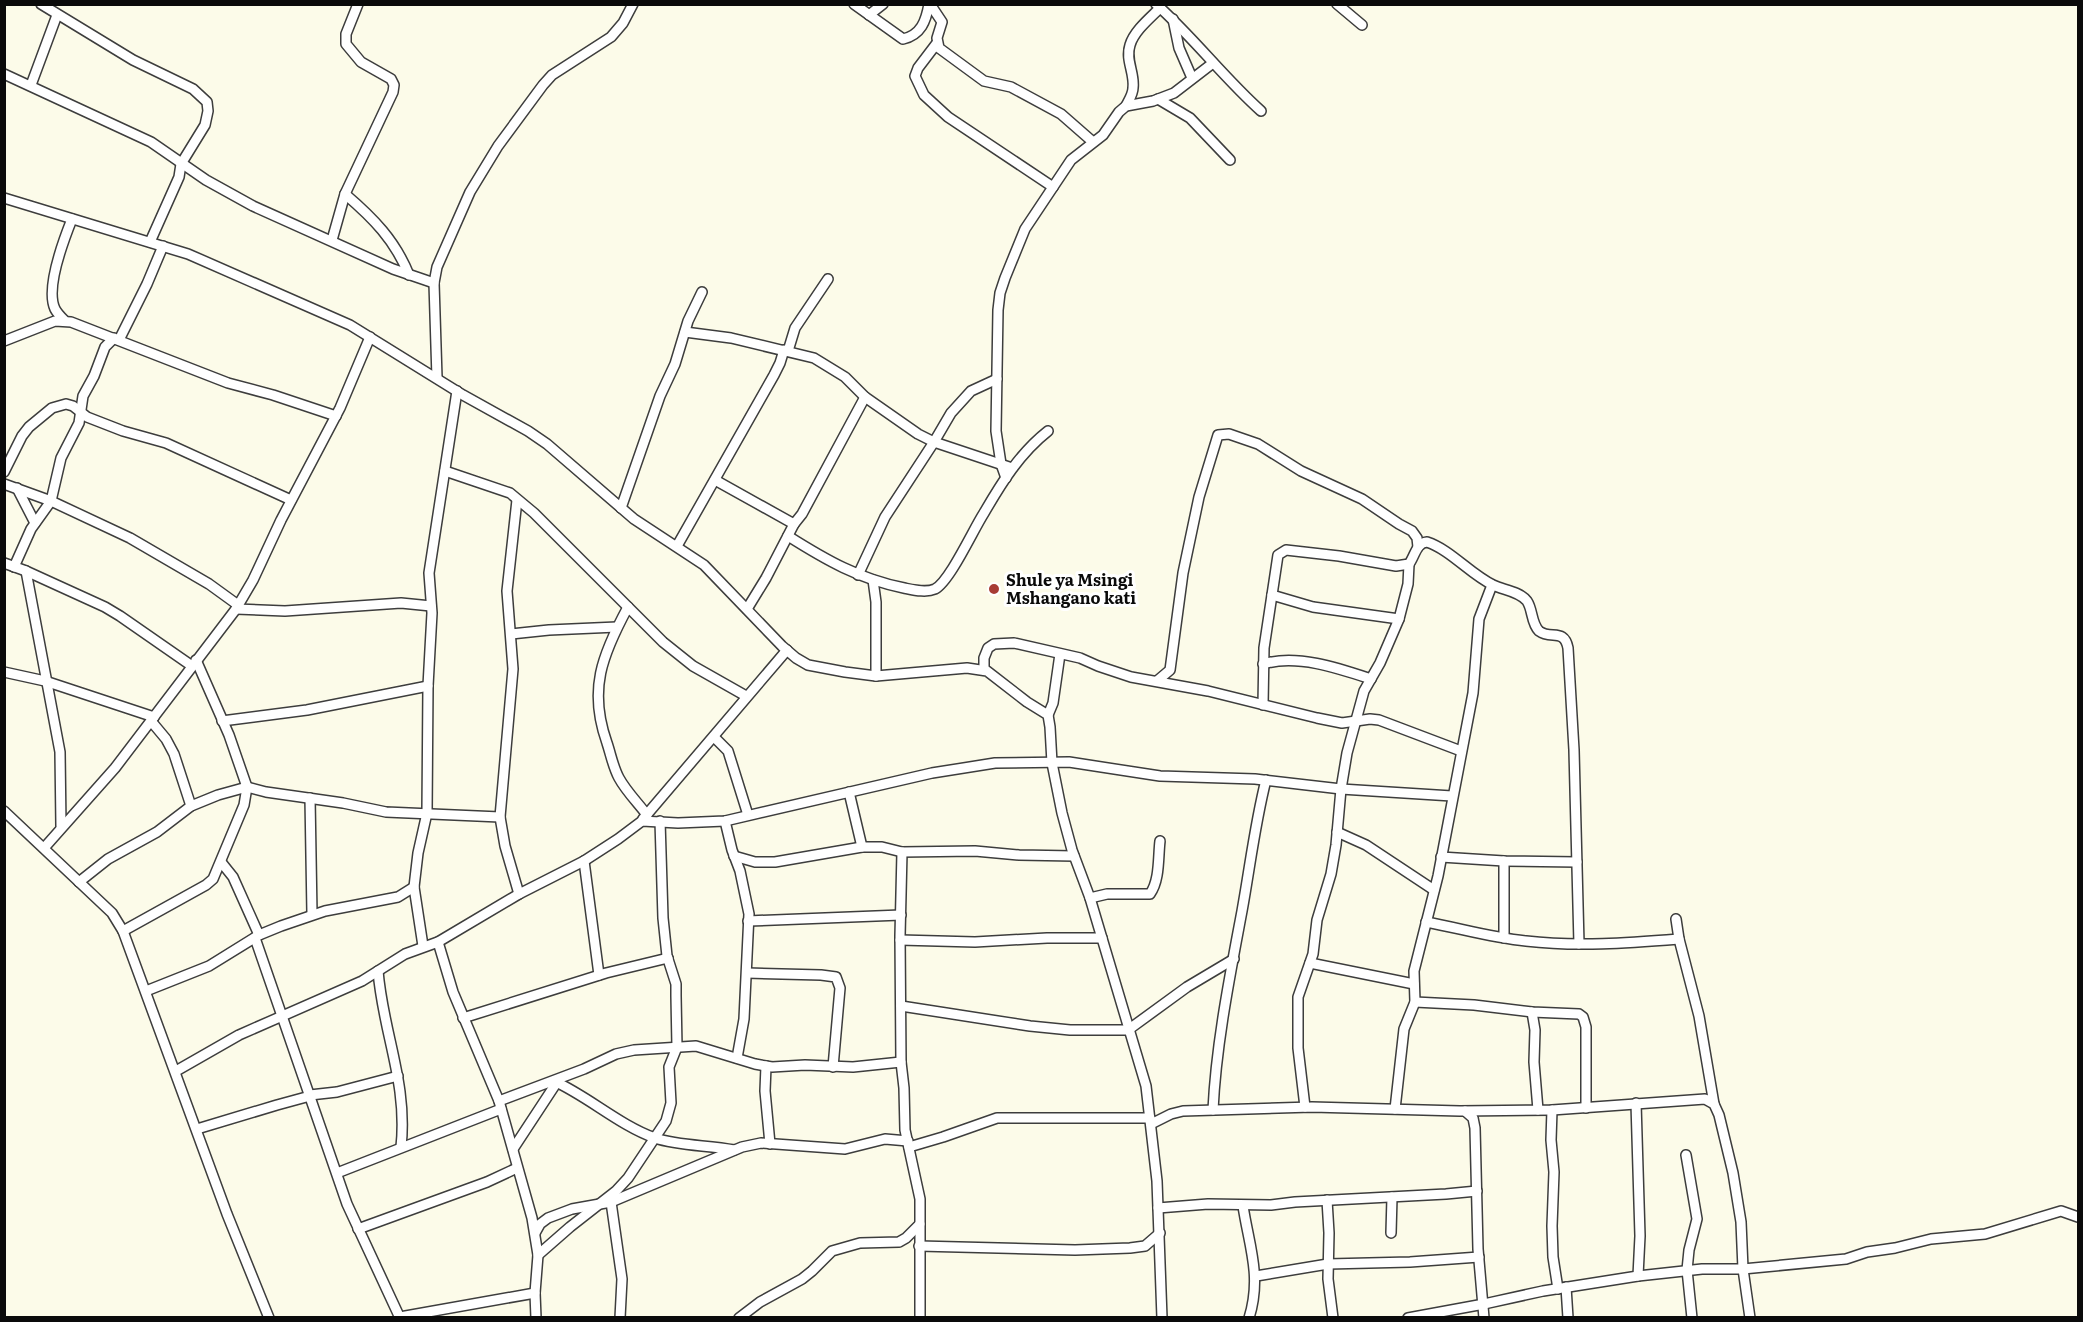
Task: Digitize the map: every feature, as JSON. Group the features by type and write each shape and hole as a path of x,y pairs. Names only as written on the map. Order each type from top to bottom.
{"street":[{"path":"41,4 133,60 193,89 207,102 205,125 181,164 179,177 150,242"},
{"path":"332,240 345,194 393,92 394,85 391,79 361,62 346,44 346,34 358,4"},
{"path":"437,378 434,283 437,267 470,192 498,146 543,85 552,75 611,37 623,23 633,4"},
{"path":"854,4 903,39 911,37 923,25 930,4"},
{"path":"869,15 883,4"},
{"path":"930,4 942,22 937,38 939,48 984,81 1011,87 1052,109 1093,142"},
{"path":"1337,4 1362,25"},
{"path":"1006,478 1001,464 996,431 1000,293 1025,229 1071,160 1103,135 1126,106 1134,85 1128,58 1133,37 1158,6 1261,111"},
{"path":"31,85 57,15"},
{"path":"1173,19 1179,48 1192,78"},
{"path":"938,43 918,68 915,76 924,95 948,117 1053,187"},
{"path":"1126,106 1174,93 1213,63"},
{"path":"4,74 151,142 206,180 253,206 409,275 434,283"},
{"path":"1158,99 1190,118 1230,160"},
{"path":"345,194 377,223 391,240 409,275"},
{"path":"4,198 188,254 350,325 547,444 634,519 704,565 787,650 808,665 876,676 967,668 984,670 1048,715"},
{"path":"72,219 60,252 54,286 54,308 64,320 228,383 336,416"},
{"path":"123,931 213,879 244,805 247,787 222,721 194,663 120,616 9,565 51,501 61,458 77,428 83,396 105,347 116,339 147,284 163,246"},
{"path":"677,546 774,375 795,328 828,279"},
{"path":"621,508 660,396 675,364 685,332 702,292"},
{"path":"4,341 46,324 64,320"},
{"path":"685,332 731,338 814,358 830,366 865,397 918,434 934,442 1012,468"},
{"path":"44,848 61,826 115,768 237,607 254,580 291,500 336,416 370,337"},
{"path":"858,575 885,518 951,413 963,397 981,384 997,379"},
{"path":"423,946 414,887 418,853 427,813 428,686 432,632 429,573 457,391"},
{"path":"747,609 794,524 802,514 865,397"},
{"path":"4,472 22,436 39,417 52,408 70,404 87,417 166,443 227,473 291,500"},
{"path":"788,536 839,567 858,575 923,591 934,590 945,582 1012,468 1033,443 1048,430"},
{"path":"1156,681 1170,670 1183,573 1199,497 1218,435 1229,434 1258,444 1300,471 1362,499 1412,531 1417,538 1418,547"},
{"path":"445,471 510,493 534,513 657,637 693,666 746,696"},
{"path":"715,480 794,524"},
{"path":"4,484 51,501 130,538 209,584 237,607 285,610 401,603 431,606"},
{"path":"17,488 35,523"},
{"path":"517,500 507,591 513,669 500,817 505,846 519,894"},
{"path":"1305,1107 1298,1048 1299,997 1303,978 1310,963 1317,920 1331,874 1347,753 1364,691 1391,641 1399,620 1408,584 1409,564 1418,547 1424,542 1431,543 1492,585 1527,601 1535,625 1540,632 1563,637 1566,641 1574,750 1579,944"},
{"path":"1263,705 1263,664 1278,555 1286,550 1340,556 1396,566 1409,564"},
{"path":"26,571 60,752 61,826"},
{"path":"873,580 876,602 876,676"},
{"path":"1395,1109 1404,1029 1415,1002 1414,971 1418,948 1434,890 1475,684 1479,619 1492,585"},
{"path":"1272,595 1313,607 1399,620"},
{"path":"628,608 617,627 599,679 597,705 603,734 619,778 644,818 678,824 725,821 932,773 995,763 1098,766 1160,776 1266,780 1341,789 1452,796"},
{"path":"511,634 617,627"},
{"path":"984,670 984,652 994,644 1014,643 1080,658 1131,677 1208,691 1342,723 1379,720 1461,751"},
{"path":"176,1071 239,1035 362,981 405,954 438,942 519,894 584,861 618,839 644,818 787,650"},
{"path":"1060,654 1053,703 1048,715 1052,763 1074,856 1090,898 1146,1086 1160,1233 1162,1317"},
{"path":"1263,664 1283,660 1300,662 1332,667 1371,679"},
{"path":"4,672 45,681 152,719 174,754 191,806"},
{"path":"222,721 308,710 428,686"},
{"path":"714,737 728,751 748,815"},
{"path":"1213,1110 1234,959 1266,780"},
{"path":"79,882 108,859 157,832 191,806 247,787 266,792 343,802 386,812 500,817"},
{"path":"849,792 862,847"},
{"path":"310,798 312,914"},
{"path":"4,811 112,913 123,931 227,1214 269,1317"},
{"path":"538,1255 601,1204 628,1178 670,1113 669,1067 677,1047 675,984 668,958 663,918 660,821"},
{"path":"725,821 746,897 748,921 744,1019 736,1058"},
{"path":"1337,832 1366,845 1434,890"},
{"path":"1090,898 1107,894 1150,894 1156,880 1160,841"},
{"path":"734,856 755,862 775,862 862,847 882,847 902,852 975,851 1074,856"},
{"path":"902,852 901,1062 905,1130 918,1182 920,1317"},
{"path":"1441,857 1577,862"},
{"path":"584,861 599,975"},
{"path":"1504,861 1504,938"},
{"path":"221,862 233,877 257,936 310,1096 358,1229 400,1317 535,1293"},
{"path":"146,991 209,966 257,936 312,914 398,897 414,887"},
{"path":"748,921 901,915"},
{"path":"1676,919 1699,1016 1714,1104 1719,1115 1733,1175 1741,1222 1743,1269 1750,1317"},
{"path":"1426,922 1528,942 1597,945 1679,939"},
{"path":"900,940 975,942 1102,938"},
{"path":"438,942 446,973 463,1018 500,1105 535,1233 538,1255 536,1317"},
{"path":"463,1018 599,975 668,958"},
{"path":"901,1006 1030,1026 1070,1030 1128,1030 1187,987 1234,959"},
{"path":"1310,963 1414,984"},
{"path":"378,971 380,993 403,1107 401,1147"},
{"path":"747,973 836,977 840,988 832,1067"},
{"path":"1415,1002 1579,1014 1583,1017 1586,1027 1586,1108"},
{"path":"1532,1012 1535,1030 1534,1072 1538,1110"},
{"path":"337,1173 626,1051 696,1046 766,1066 853,1067 901,1062"},
{"path":"766,1066 765,1091 770,1144"},
{"path":"197,1130 310,1096 337,1092 398,1076"},
{"path":"556,1082 588,1098 631,1126 655,1138 734,1150"},
{"path":"513,1149 556,1082"},
{"path":"535,1233 540,1224 548,1218 572,1209 611,1202 734,1150 761,1143 845,1149 885,1139 908,1144 943,1137 997,1118 1151,1121 1182,1111 1305,1107 1466,1111 1552,1110 1699,1098 1714,1104"},
{"path":"1636,1103 1640,1236 1638,1276"},
{"path":"1552,1110 1553,1257 1568,1317"},
{"path":"1466,1111 1474,1121 1479,1257 1484,1317"},
{"path":"1686,1155 1697,1219 1689,1250 1687,1270 1692,1317"},
{"path":"358,1229 487,1182 518,1168"},
{"path":"1158,1208 1208,1204 1243,1206 1477,1191"},
{"path":"1391,1233 1392,1197"},
{"path":"1327,1200 1328,1280 1333,1317"},
{"path":"611,1202 622,1279 620,1317"},
{"path":"1243,1206 1256,1276 1255,1299 1249,1317"},
{"path":"1408,1317 1638,1276 1687,1270 1743,1269 1846,1259 1866,1252 1931,1239 1986,1234 2061,1211 2079,1217"},
{"path":"739,1317 760,1302 802,1279 832,1251 860,1243 898,1242 906,1238 920,1224"},
{"path":"919,1246 1075,1250 1140,1247 1147,1245 1160,1233"},
{"path":"1140,1247 1160,1257"},
{"path":"1256,1276 1328,1264 1479,1257"}],"place":[{"name":"Shule ya Msingi Mshangano kati","path":"994,589"}]}
